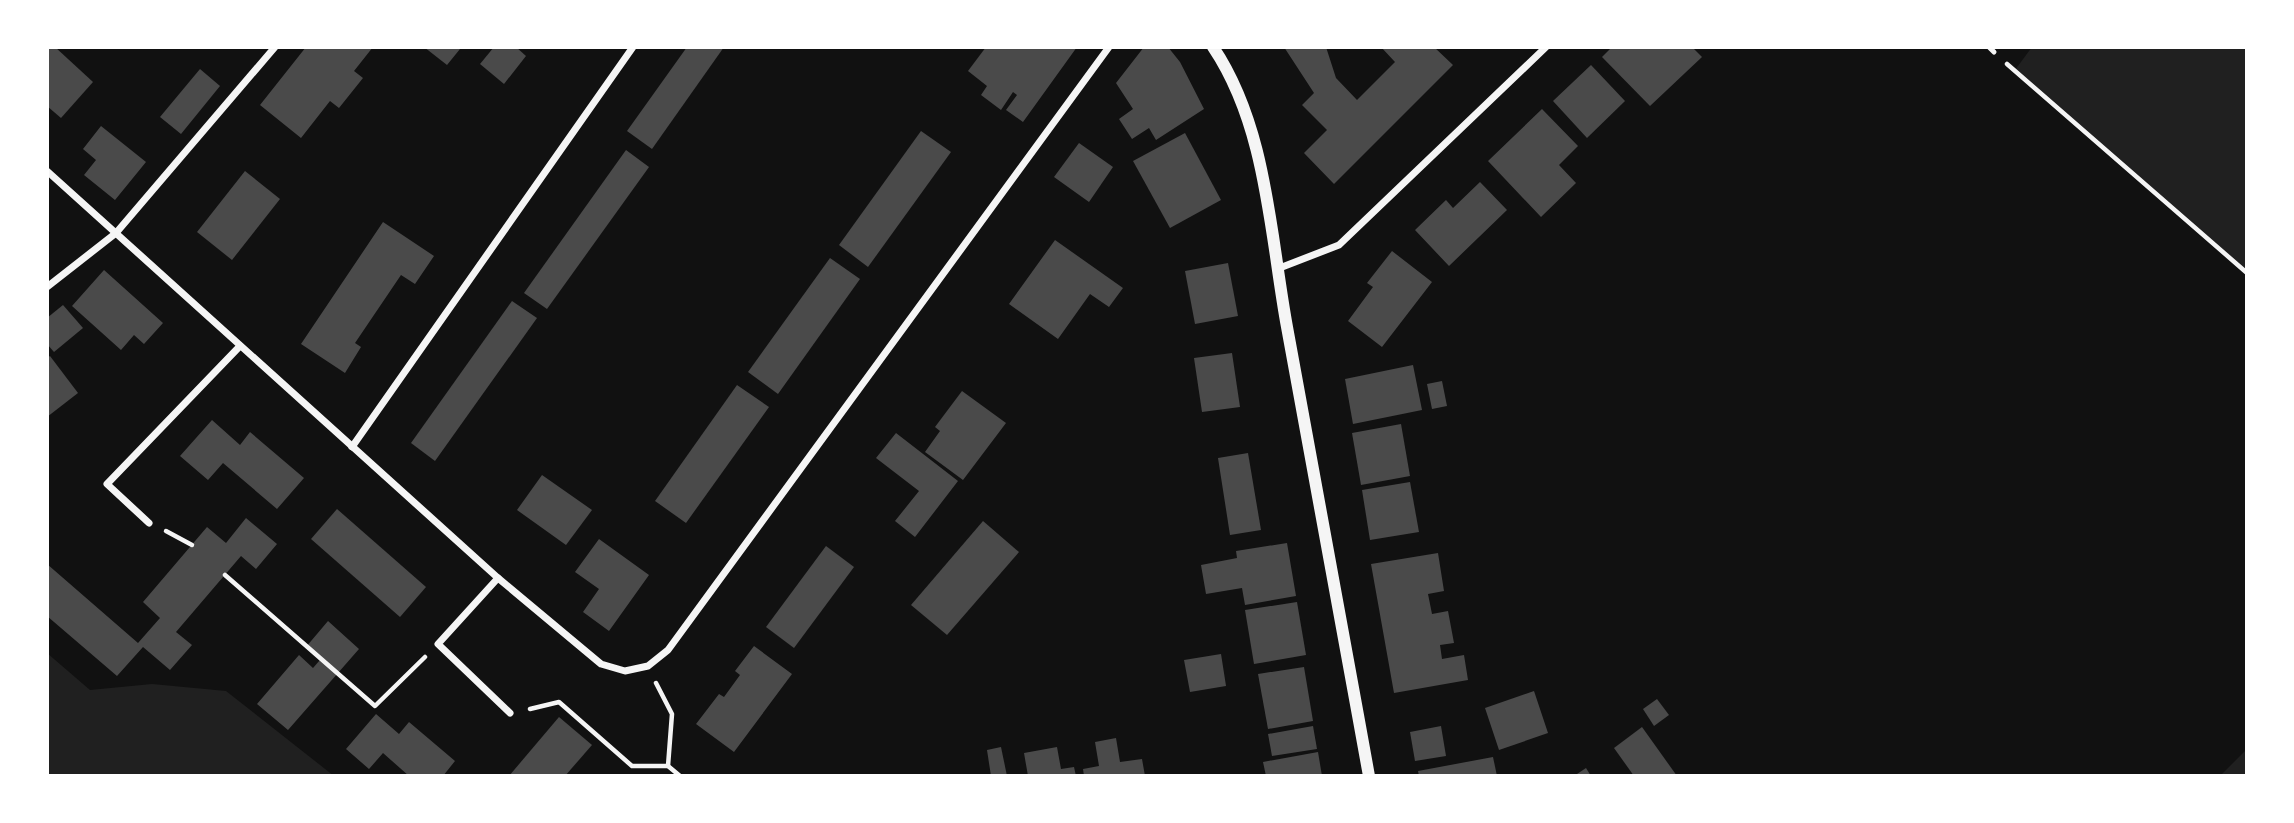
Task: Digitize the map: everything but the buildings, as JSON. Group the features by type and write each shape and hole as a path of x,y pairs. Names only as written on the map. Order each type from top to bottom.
{"street":[{"path":"47,287 116,233 275,47"},
{"path":"352,447 633,47"},
{"path":"47,171 498,578 601,664 625,671 648,666 668,650 1108,47"},
{"path":"1213,47 1225,65 1246,110 1261,164 1277,269 1369,776"},
{"path":"1277,269 1339,245 1541,49"},
{"path":"149,523 107,485 240,346"},
{"path":"498,578 438,644 510,713"}],"path":[{"path":"1991,50 2247,273"},
{"path":"149,523 192,545"},
{"path":"225,575 375,706 438,644"},
{"path":"648,666 672,714 668,766"},
{"path":"510,713 559,702 632,766 668,766 680,776"}],"shaded area":[{"path":"2032,47 2247,47 2247,273 2015,70"},
{"path":"47,653 90,690 152,684 226,691 334,776 47,776"},
{"path":"2247,749 2247,776 2220,776"}]}
